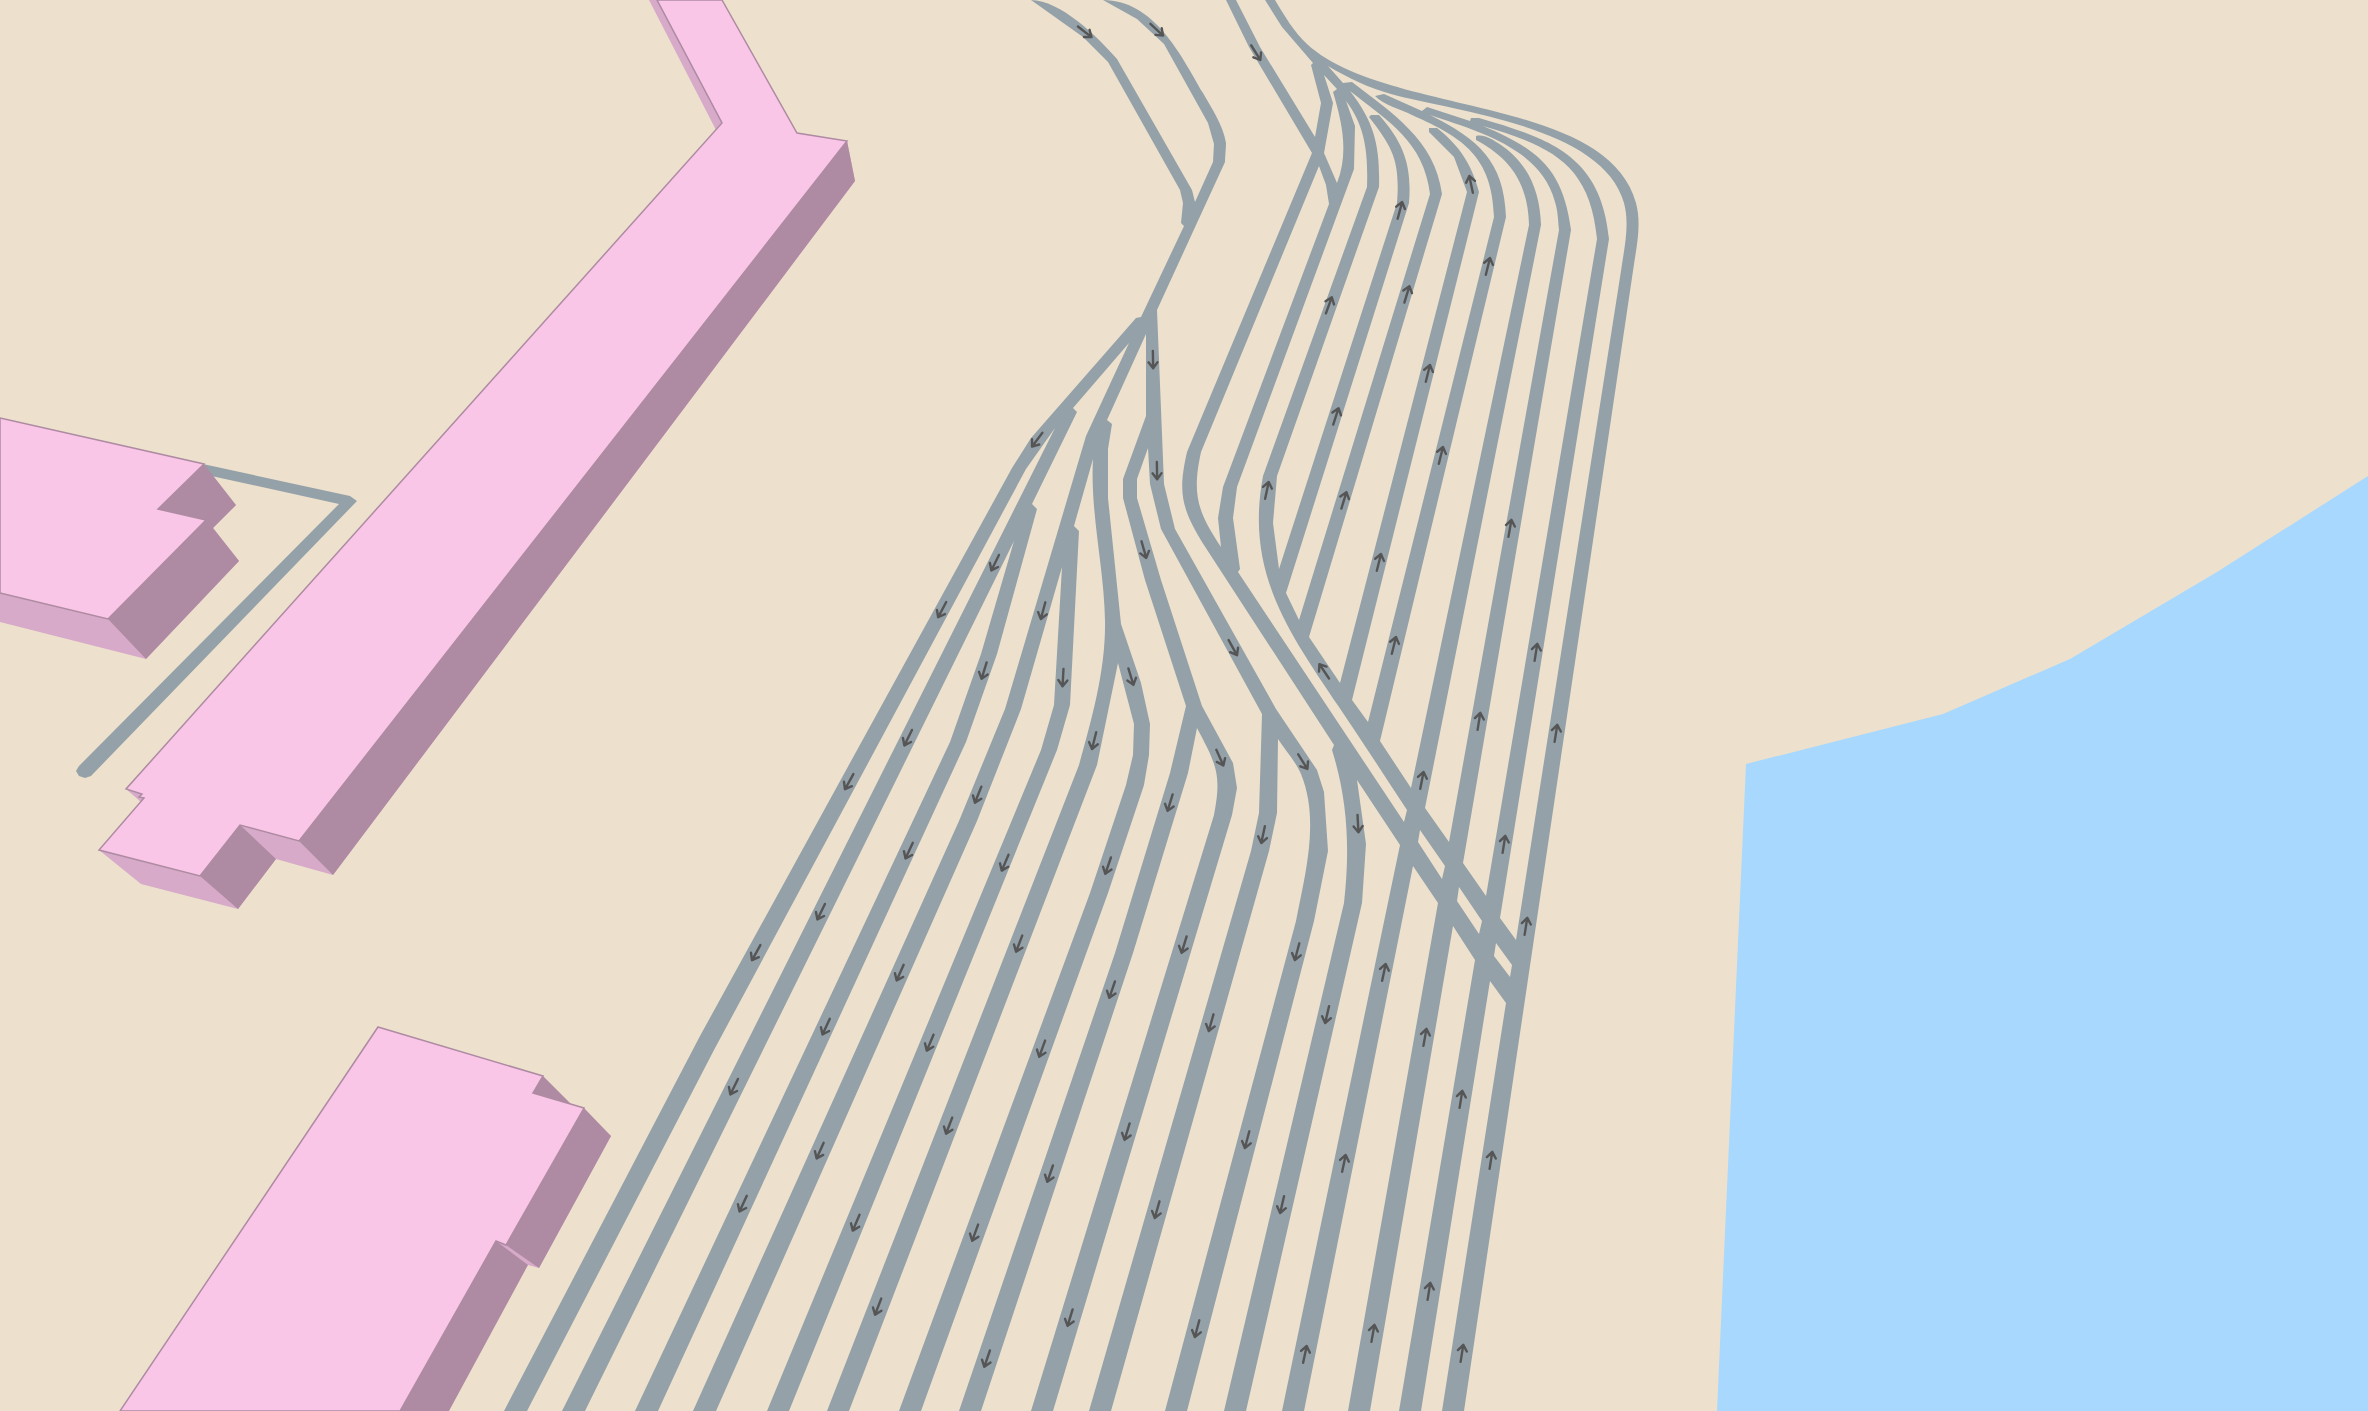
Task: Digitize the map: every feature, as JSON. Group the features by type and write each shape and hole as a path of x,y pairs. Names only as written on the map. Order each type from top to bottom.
{"lane":[{"path":"1036,0 1082,28 1113,60 1186,190 1189,203 1187,230"},
{"path":"704,1411 968,821 1013,708 1093,436 1219,162 1217,132 1168,42 1157,29 1141,17 1108,0"},
{"path":"1231,0 1249,40 1317,154 1333,186 1333,210"},
{"path":"1234,579 1226,532 1227,498 1348,169 1349,126 1337,91 1270,0"},
{"path":"1304,47 1322,79 1327,103 1317,154 1194,452 1188,478 1188,496 1200,524 1234,579 1485,959 1515,1000"},
{"path":"1304,47 1380,90 1520,134 1545,146 1586,176 1598,196 1603,216 1601,251 1410,1411"},
{"path":"1279,592 1403,203 1406,177 1400,149 1388,130 1304,47"},
{"path":"1304,47 1361,110 1370,129 1375,172 1372,187 1270,476 1264,504 1264,529 1271,568 1279,592 1302,636 1454,867 1521,963"},
{"path":"1302,636 1436,194 1436,177 1423,150 1390,118 1304,47"},
{"path":"1304,47 1349,81 1445,139 1458,153 1469,175 1473,192 1344,700"},
{"path":"1304,47 1349,79 1459,135 1478,149 1491,166 1499,185 1502,201 1500,218 1371,742"},
{"path":"1293,1411 1535,225 1536,206 1529,182 1520,166 1508,155 1487,141 1370,90 1304,47"},
{"path":"1304,47 1360,83 1510,142 1538,160 1550,173 1565,208 1565,230 1522,460 1449,905 1359,1411"},
{"path":"1319,57 1360,79 1390,91 1504,116 1563,138 1592,155 1616,177 1627,193 1632,210 1627,271 1453,1411"},
{"path":"515,1411 707,1043 1019,468 1036,441 1153,307"},
{"path":"1153,307 1153,413 1157,484 1168,528 1269,714 1308,770 1318,812 1319,851 1305,921 1176,1411"},
{"path":"573,1411 1039,473 1089,380"},
{"path":"838,1411 1088,765 1104,702 1113,622 1099,471 1102,438 1111,397"},
{"path":"1042,1411 1223,814 1228,788 1224,763 1194,706 1153,580 1130,498 1130,478 1153,413"},
{"path":"85,771 350,501 175,463"},
{"path":"646,1411 958,742 989,654 1039,473"},
{"path":"778,1411 1049,750 1062,705 1075,494"},
{"path":"910,1411 1099,893 1135,785 1141,755 1142,724 1133,683 1113,622"},
{"path":"970,1411 1124,953 1179,773 1194,706"},
{"path":"1100,1411 1260,851 1268,813 1269,714"},
{"path":"1235,1411 1353,903 1359,855 1357,810 1348,772 1332,727"}],"shaded area":[{"path":"0,0 2368,0 2368,1411 0,1411"}],"water":[{"path":"2368,476 2368,1411 1717,1411 1746,764 1943,714 2070,659 2217,572"}],"building":[{"path":"657,0 722,0 797,133 847,141 299,841 240,825 200,876 99,850 144,798 139,797 142,794 126,789 722,123"},
{"path":"0,418 204,464 158,509 206,520 108,619 0,593"},
{"path":"378,1027 543,1076 533,1093 584,1108 506,1245 496,1241 400,1411 120,1411"}]}
